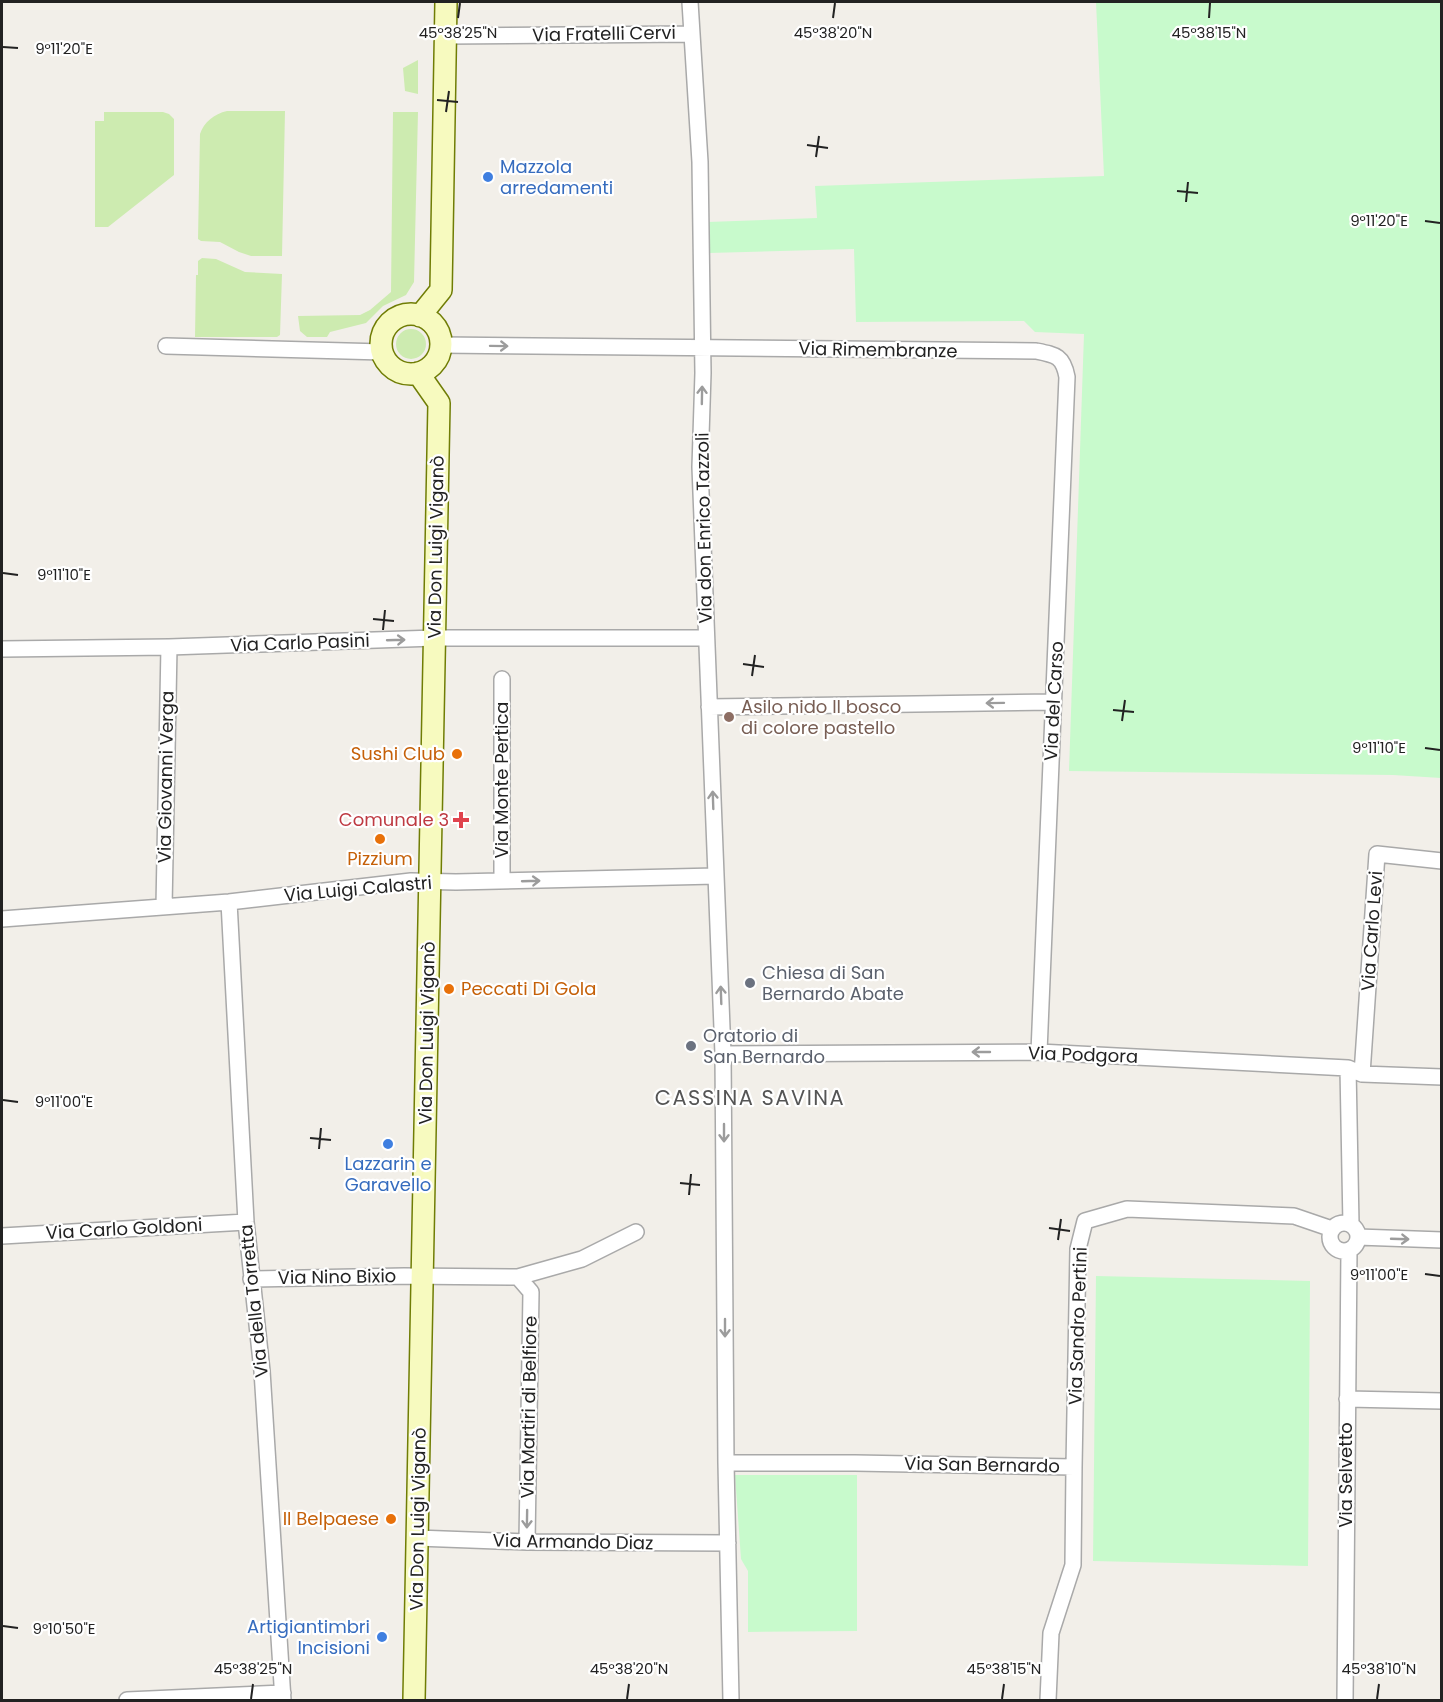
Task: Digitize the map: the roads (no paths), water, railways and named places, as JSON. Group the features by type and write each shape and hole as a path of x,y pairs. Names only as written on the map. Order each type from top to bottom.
{"street":[{"path":"420,316 441,290 446,2"},
{"name":"Via don Enrico Tazzoli","path":"690,2 700,162 702,348 700,467 723,1053"},
{"name":"Via Fratelli Cervi","path":"446,36 691,34"},
{"path":"408,314 420,316 435,327 441,345 434,363 418,373 405,373 393,368 383,352 382,339 391,322 408,314"},
{"name":"Via Rimembranze","path":"441,345 1036,351 1054,354"},
{"path":"166,346 383,352"},
{"name":"Via del Carso","path":"1039,1052 1067,377 1065,363 1054,354"},
{"name":"Via Don Luigi Viganò","path":"414,1701 439,402 418,373"},
{"name":"Via Carlo Pasini","path":"2,650 435,638 706,638"},
{"name":"Via Giovanni Verga","path":"164,907 169,646"},
{"name":"Via Monte Pertica","path":"502,679 502,882"},
{"path":"709,707 1053,702"},
{"name":"Via Carlo Levi","path":"1355,1071 1377,854 1442,861"},
{"name":"Via Luigi Calastri","path":"2,919 229,902 411,881 502,882 716,876"},
{"name":"Via della Torretta","path":"229,902 246,1222 262,1371 283,1697"},
{"name":"Via Podgora","path":"723,1053 1039,1052 1442,1077"},
{"path":"723,1053 726,1463 731,1701"},
{"path":"1355,1071 1354,1231 1355,1245 1349,1250 1340,1251 1333,1246 1330,1238 1332,1229 1340,1224 1354,1231 1442,1240"},
{"name":"Via Sandro Pertini","path":"1074,1467 1078,1249 1085,1221 1126,1209 1294,1216 1332,1229"},
{"name":"Via Carlo Goldoni","path":"2,1236 246,1222"},
{"name":"Via Nino Bixio","path":"251,1279 404,1276 518,1278 582,1259 636,1232"},
{"name":"Via Selvetto","path":"1345,1701 1349,1250"},
{"name":"Via Martiri di Belfiore","path":"518,1278 531,1292 527,1542"},
{"path":"1347,1399 1442,1401"},
{"name":"Via San Bernardo","path":"726,1463 1074,1467 1073,1565 1051,1633 1048,1701"},
{"name":"Via Armando Diaz","path":"417,1538 527,1542 728,1544"},
{"path":"127,1701 283,1697"}],"place":[{"name":"Mazzola arredamenti","path":"488,177"},
{"name":"Asilo nido Il bosco di colore pastello","path":"729,717"},
{"name":"Sushi Club","path":"457,754"},
{"name":"Comunale 3","path":"461,820"},
{"name":"Pizzium","path":"380,839"},
{"name":"Chiesa di San Bernardo Abate","path":"750,983"},
{"name":"Peccati Di Gola","path":"449,989"},
{"name":"Oratorio di San Bernardo","path":"691,1046"},
{"name":"Lazzarin e Garavello","path":"388,1144"},
{"name":"Il Belpaese","path":"391,1519"},
{"name":"Artigiantimbri Incisioni","path":"382,1637"}],"district":[{"name":"CASSINA SAVINA","path":"750,1098"}]}
